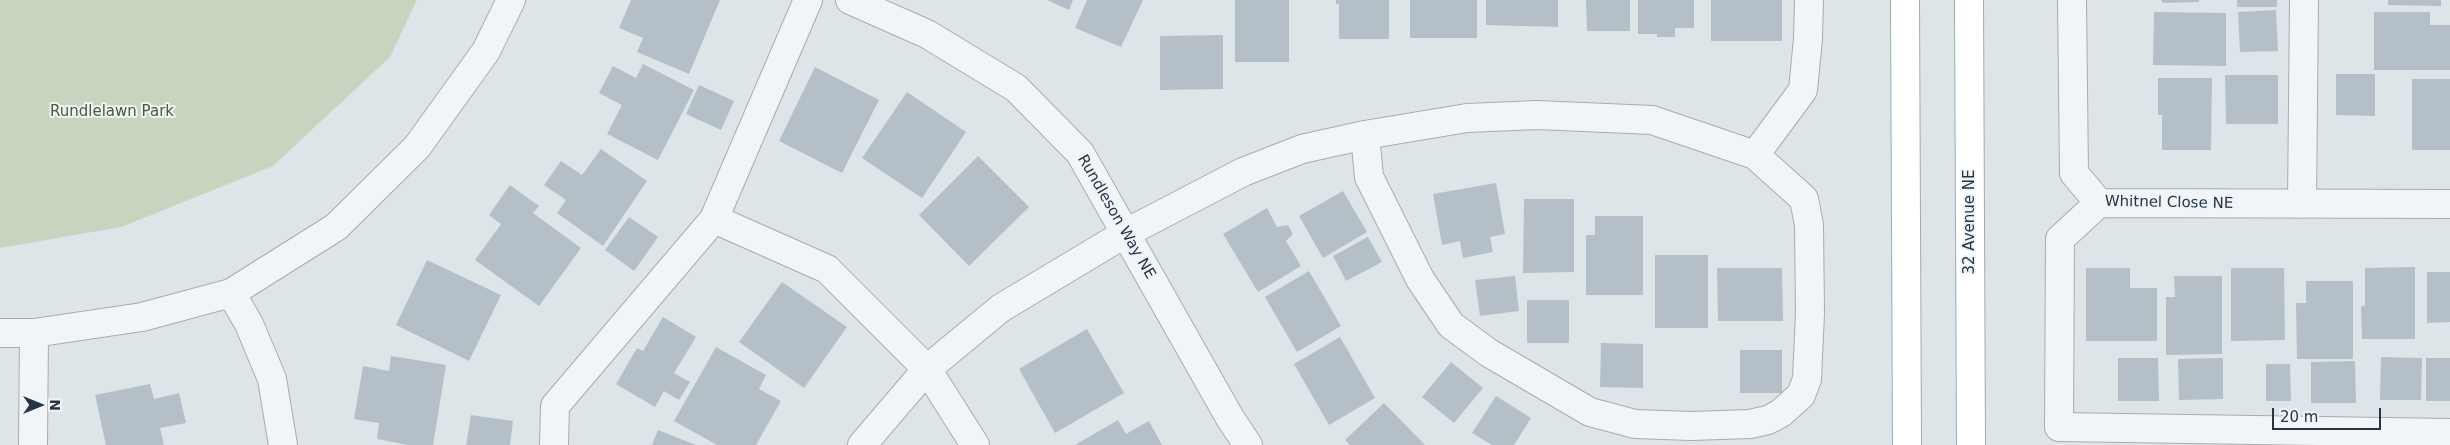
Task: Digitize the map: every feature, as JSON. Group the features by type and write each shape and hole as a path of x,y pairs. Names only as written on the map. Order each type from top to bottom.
{"main road":[{"path":"1905,0 1907,445"},
{"name":"32 Avenue NE","path":"1968,0 1972,445"}],"street":[{"path":"0,333 34,333 142,316 231,293 336,227 417,148 486,51 511,0"},
{"path":"554,445 555,406 714,220 808,0"},
{"name":"Rundleson Way NE","path":"850,0 927,34 1016,88 1080,153 1230,418 1248,445"},
{"path":"1755,155 1803,90 1808,40 1809,0"},
{"name":"Whitnel Close NE","path":"2072,0 2074,173 2099,203 2450,204"},
{"path":"2302,204 2304,0"},
{"path":"862,445 927,369 1001,308 1126,233 1243,172 1302,149 1365,135 1467,118 1537,115 1652,120 1755,155 1804,199 1809,225 1810,313 1807,379 1801,395 1781,413 1759,422 1692,426 1644,424 1590,412 1489,353 1451,325 1420,279 1369,177 1365,135"},
{"path":"2099,203 2060,239 2059,427 2450,433"},
{"path":"714,220 827,269 927,369 975,445"},
{"path":"231,293 249,324 272,379 283,445"},
{"path":"33,445 34,333"}],"green space":[{"name":"Rundlelawn Park","path":"0,0 417,0 390,57 273,166 121,227 0,248"}],"building":[{"path":"631,0 720,0 689,74 637,52 643,38 619,28"},
{"path":"1047,0 1073,0 1069,10"},
{"path":"1087,0 1143,0 1121,47 1075,28"},
{"path":"1235,0 1289,0 1289,62 1235,62"},
{"path":"1336,0 1389,0 1389,39 1339,39 1339,4 1336,4"},
{"path":"1410,0 1477,0 1477,38 1410,38"},
{"path":"1486,0 1558,0 1558,27 1486,25"},
{"path":"1586,0 1630,0 1630,31 1587,31"},
{"path":"1638,0 1694,0 1694,28 1675,28 1675,37 1657,37 1657,34 1638,34"},
{"path":"1711,0 1782,0 1782,41 1711,41"},
{"path":"2161,0 2199,0 2199,2 2163,3"},
{"path":"2237,0 2277,0 2277,7 2237,7"},
{"path":"2388,0 2441,0 2441,6 2388,5"},
{"path":"2276,10 2278,51 2240,52 2238,12"},
{"path":"2154,12 2226,13 2226,66 2153,65"},
{"path":"2374,12 2430,12 2430,25 2450,25 2450,70 2374,70"},
{"path":"1223,35 1223,89 1160,90 1160,36"},
{"path":"643,64 694,90 658,160 607,134 622,105 599,93 613,66 636,78"},
{"path":"815,67 879,100 842,173 779,141"},
{"path":"2336,74 2375,74 2375,116 2336,115"},
{"path":"2225,75 2278,75 2278,124 2226,124"},
{"path":"2158,78 2212,78 2211,150 2162,150 2162,115 2158,115"},
{"path":"2412,79 2450,79 2450,150 2412,150"},
{"path":"699,85 734,101 721,130 686,114"},
{"path":"907,92 966,132 922,198 862,158"},
{"path":"601,149 647,181 603,246 557,213 566,200 544,185 561,161 582,175"},
{"path":"978,156 1029,207 969,266 919,215"},
{"path":"1496,183 1505,234 1490,237 1493,252 1463,258 1460,241 1442,245 1433,194"},
{"path":"510,185 539,206 533,213 581,248 539,306 475,260 501,224 489,215"},
{"path":"1343,191 1367,232 1323,258 1299,216"},
{"path":"1524,199 1574,199 1574,272 1523,273"},
{"path":"1267,208 1277,227 1288,225 1293,234 1286,241 1301,266 1258,292 1223,234"},
{"path":"1595,216 1643,216 1643,295 1586,295 1586,235 1595,235"},
{"path":"629,217 658,237 634,271 605,250"},
{"path":"1368,237 1382,262 1346,281 1333,256"},
{"path":"1655,255 1708,255 1708,328 1655,328"},
{"path":"427,260 501,295 469,361 396,325"},
{"path":"2415,267 2415,339 2362,339 2361,306 2365,306 2365,268"},
{"path":"1717,268 1782,268 1783,321 1718,321"},
{"path":"2086,268 2130,268 2130,288 2157,288 2157,341 2086,341"},
{"path":"2231,268 2284,268 2285,340 2231,341"},
{"path":"1309,271 1341,326 1297,352 1265,297"},
{"path":"2427,272 2450,272 2450,322 2427,323"},
{"path":"1515,276 1519,311 1480,316 1475,280"},
{"path":"2174,276 2222,276 2222,354 2166,355 2166,297 2175,297"},
{"path":"2306,281 2353,281 2353,359 2297,359 2296,303 2306,303"},
{"path":"782,282 847,327 804,388 739,342"},
{"path":"1527,300 1569,300 1569,343 1527,343"},
{"path":"663,317 696,337 674,373 690,382 679,400 664,391 655,407 616,384 637,348 643,351"},
{"path":"1087,329 1124,393 1055,433 1019,369"},
{"path":"1340,337 1375,398 1329,425 1294,364"},
{"path":"1601,343 1643,344 1643,388 1600,387"},
{"path":"716,347 766,375 759,389 781,401 756,445 717,445 674,421"},
{"path":"1740,350 1782,350 1782,393 1740,393"},
{"path":"391,356 446,365 433,445 408,445 377,439 379,423 354,419 363,366 389,371"},
{"path":"2381,357 2422,358 2421,400 2380,400"},
{"path":"2118,358 2158,358 2159,401 2118,401"},
{"path":"2223,358 2223,399 2179,400 2178,359"},
{"path":"2426,358 2450,358 2450,401 2426,401"},
{"path":"2355,361 2356,403 2311,403 2311,362"},
{"path":"1451,362 1483,388 1454,423 1422,397"},
{"path":"2266,364 2290,364 2291,401 2266,401"},
{"path":"150,384 154,399 179,393 186,423 160,428 164,445 106,445 95,395"},
{"path":"1496,396 1531,418 1514,445 1492,445 1472,433"},
{"path":"1384,403 1425,445 1350,445 1345,440"},
{"path":"471,415 513,421 510,445 466,445"},
{"path":"1118,420 1126,434 1149,421 1162,445 1075,445"},
{"path":"658,430 696,445 652,445"}]}
